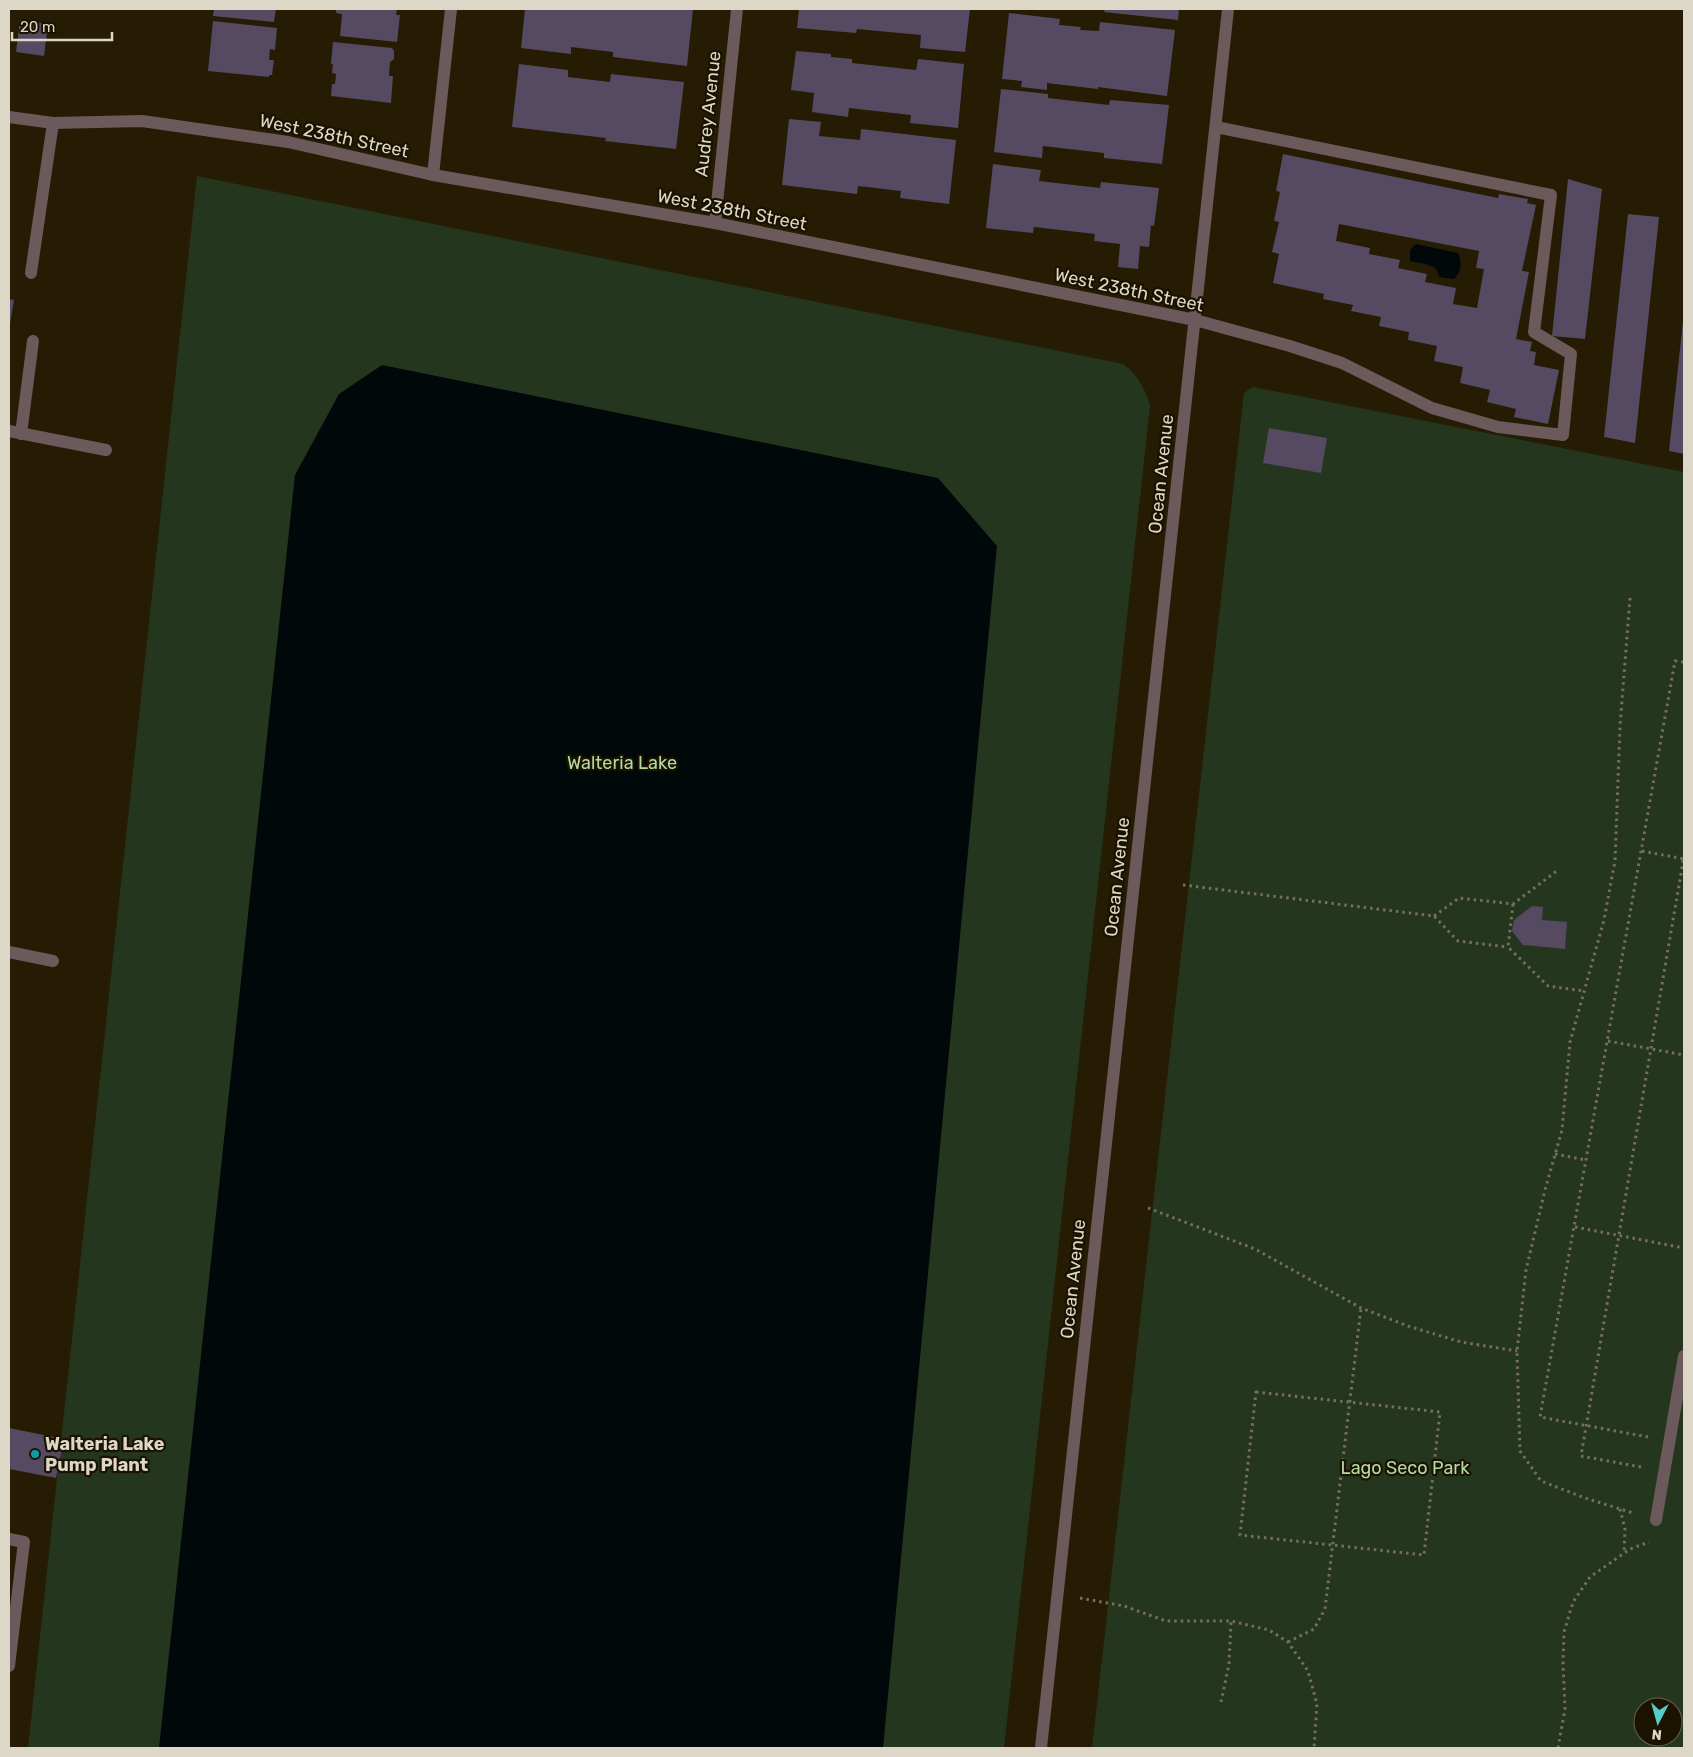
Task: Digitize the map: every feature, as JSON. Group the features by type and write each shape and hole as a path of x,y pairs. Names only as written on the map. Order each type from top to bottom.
{"street":[{"path":"433,175 450,9"},
{"name":"Audrey Avenue","path":"714,223 737,9"},
{"name":"Ocean Avenue","path":"1040,1748 1228,9"},
{"name":"West 238th Street","path":"9,117 53,123 142,122 288,142 433,175 714,223 1195,320 1290,346 1342,363 1432,408 1498,427 1563,435 1571,354 1534,332 1550,195 1216,127"},
{"path":"31,272 53,123"},
{"path":"33,341 15,432 106,450"},
{"path":"9,952 53,961"},
{"path":"1656,1520 1684,1356"},
{"path":"9,1539 24,1542 9,1666"}],"path":[{"path":"1630,598 1620,726 1614,861 1604,920 1570,1042 1562,1130 1545,1190 1526,1270 1517,1351 1520,1451 1541,1481 1585,1498 1656,1520"},
{"path":"1670,1440 1540,1418 1675,661 1684,662"},
{"path":"1613,1462 1581,1456 1684,858 1642,851"},
{"path":"1434,916 1460,898 1513,904 1558,870"},
{"path":"1183,884 1434,916 1458,941 1508,947 1548,986 1584,991"},
{"path":"1508,947 1513,904"},
{"path":"1608,1041 1684,1055"},
{"path":"1555,1154 1586,1160"},
{"path":"1148,1208 1255,1249 1361,1308 1408,1326 1461,1342 1517,1351"},
{"path":"1575,1227 1684,1248"},
{"path":"1288,1642 1314,1629 1326,1609 1361,1308"},
{"path":"1256,1392 1350,1402 1440,1412 1424,1555 1240,1535 1256,1392"},
{"path":"1620,1508 1626,1529 1624,1553"},
{"path":"1558,1748 1565,1709 1564,1632 1573,1602 1590,1577 1624,1553 1657,1539"},
{"path":"1057,1593 1124,1606 1166,1621 1230,1621 1269,1630 1288,1642 1308,1671 1317,1704 1314,1748"},
{"path":"1221,1702 1229,1664 1230,1621"}],"green space":[{"name":"Walteria Lake","path":"197,176 1123,364 1132,372 1143,388 1150,406 1004,1748 28,1748"},
{"name":"Lago Seco Park","path":"1253,387 1684,472 1684,1748 1092,1748 1244,393"}],"shaded area":[{"path":"1416,244 1458,253 1460,267 1457,276 1454,279 1439,277 1436,269 1410,261 1410,250"},
{"name":"Walteria Lake","path":"382,365 938,478 997,546 883,1748 159,1748 295,475 339,394"}],"building":[{"path":"214,9 276,9 274,22 213,16"},
{"path":"336,9 397,9 396,15 400,15 397,42 340,36 342,14 336,13"},
{"path":"525,9 693,9 687,66 613,57 613,52 571,47 571,54 521,48"},
{"path":"799,9 970,9 965,52 920,48 921,35 857,29 856,33 797,28"},
{"path":"1105,9 1179,9 1178,20 1104,12"},
{"path":"1009,13 1060,19 1059,25 1081,27 1080,30 1099,31 1100,22 1175,30 1167,96 1098,87 1098,89 1047,83 1047,90 1021,87 1022,81 1002,79"},
{"path":"20,20 48,24 44,56 16,52"},
{"path":"213,21 277,28 275,50 270,49 269,60 274,60 272,75 269,75 269,77 208,71"},
{"path":"333,42 392,48 394,59 390,62 389,76 393,76 391,103 331,96 332,84 335,84 336,74 332,73 333,64 331,64"},
{"path":"796,51 831,54 831,57 852,59 852,63 916,70 918,59 964,64 958,128 910,123 911,115 849,108 848,117 812,112 814,93 791,90"},
{"path":"519,64 568,70 568,77 610,82 611,74 684,82 676,149 605,141 606,138 512,127"},
{"path":"1001,89 1048,94 1048,98 1109,105 1110,100 1169,105 1162,164 1104,158 1104,153 1043,146 1042,158 994,152"},
{"path":"789,119 821,122 819,136 860,140 861,129 956,140 949,204 900,198 901,191 858,186 857,194 782,185"},
{"path":"1283,154 1498,198 1499,194 1528,199 1527,203 1536,205 1522,271 1529,272 1516,339 1532,342 1530,351 1536,352 1534,365 1559,370 1548,424 1514,417 1516,409 1487,402 1490,390 1460,383 1463,367 1434,361 1437,346 1408,340 1409,332 1379,326 1381,317 1351,311 1353,305 1323,299 1324,294 1273,283 1279,254 1272,252 1279,222 1274,221 1280,192 1276,191","holes":["1339,224 1479,251 1476,268 1484,269 1477,308 1453,304 1456,288 1425,282 1427,274 1398,268 1400,260 1369,254 1370,248 1336,241"]},
{"path":"993,164 1041,170 1039,181 1100,188 1101,182 1159,188 1154,226 1151,225 1149,247 1140,246 1138,269 1118,267 1120,244 1094,241 1095,234 1034,227 1033,233 986,228"},
{"path":"1568,179 1602,189 1585,339 1552,336"},
{"path":"1628,214 1659,217 1635,443 1604,437"},
{"path":"9,299 14,300 10,324 9,324"},
{"path":"1684,321 1684,454 1669,451"},
{"path":"1269,428 1327,438 1321,473 1263,463"},
{"path":"1532,906 1543,907 1542,920 1567,922 1565,949 1523,945 1512,931 1514,920"},
{"name":"Walteria Lake Pump Plant","path":"9,1428 64,1439 56,1478 9,1469"}],"place":[{"name":"Walteria Lake Pump Plant","path":"35,1454"}]}
